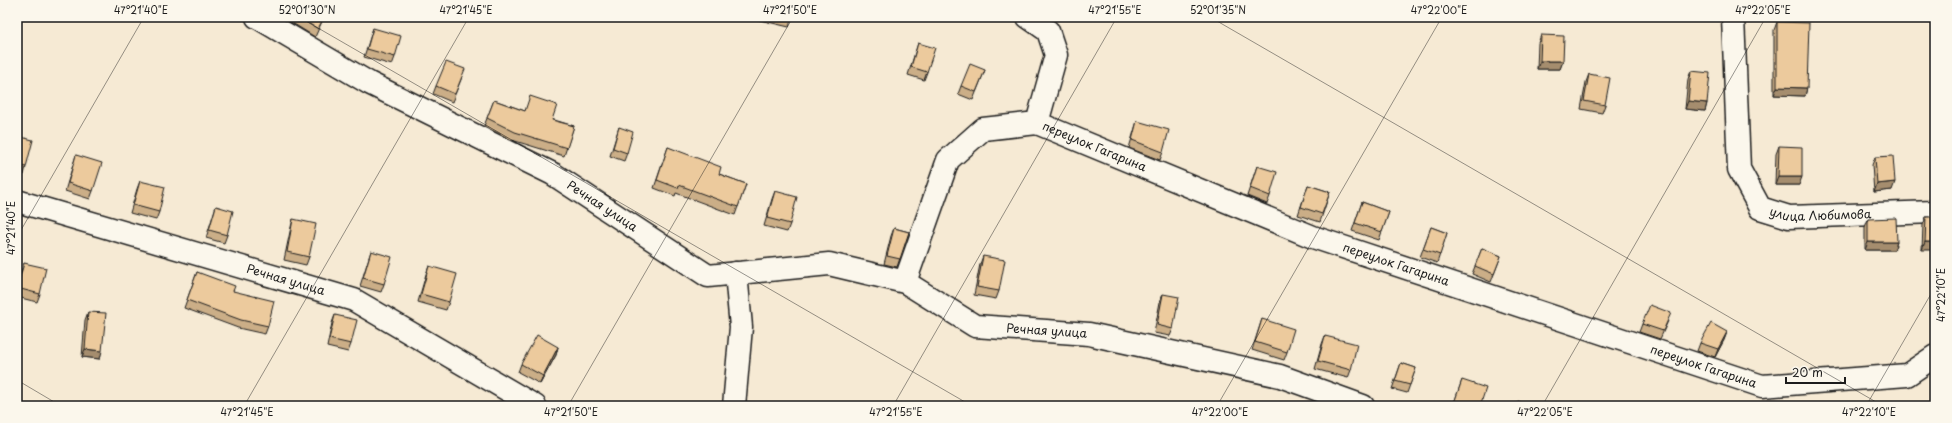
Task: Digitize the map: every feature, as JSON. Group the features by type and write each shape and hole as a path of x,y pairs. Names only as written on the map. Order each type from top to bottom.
{"street":[{"name":"Речная улица","path":"257,17 369,83 553,174 708,276 829,264 905,282 975,326 1088,334 1280,376 1363,406"},
{"path":"905,282 948,160 983,129 1037,124 1056,55 1048,31 1028,17"},
{"name":"улица Любимова","path":"1733,17 1739,169 1760,208 1789,217 1935,212"},
{"name":"переулок Гагарина","path":"1037,124 1313,237 1762,386 1906,375 1935,356"},
{"name":"Речная улица","path":"17,201 354,300 535,406"},
{"path":"734,406 741,327 736,273"}],"building":[{"path":"298,17 324,17 318,29"},
{"path":"1777,22 1809,23 1807,88 1777,87"},
{"path":"373,28 401,36 395,57 367,49"},
{"path":"1541,35 1564,36 1563,61 1540,61"},
{"path":"918,43 935,48 927,72 911,67"},
{"path":"446,62 465,69 455,94 436,86"},
{"path":"970,64 985,70 976,92 961,86"},
{"path":"1691,71 1710,73 1707,103 1688,101"},
{"path":"1589,74 1610,78 1605,105 1584,101"},
{"path":"530,96 557,105 552,120 574,126 567,148 515,132 487,118 494,100 525,111"},
{"path":"1137,121 1169,130 1163,152 1132,140"},
{"path":"619,127 633,132 627,153 613,148"},
{"path":"17,136 33,140 26,167 17,165"},
{"path":"1779,146 1802,147 1802,177 1778,177"},
{"path":"668,147 721,167 719,174 746,184 738,207 679,185 678,188 657,180"},
{"path":"76,155 102,163 93,191 68,183"},
{"path":"1893,156 1895,182 1877,184 1875,157"},
{"path":"1257,166 1277,172 1270,196 1250,188"},
{"path":"140,181 165,187 159,212 133,205"},
{"path":"1308,185 1330,192 1322,214 1301,207"},
{"path":"775,191 797,197 790,224 767,218"},
{"path":"1362,202 1389,212 1382,232 1355,223"},
{"path":"216,206 233,211 227,235 209,230"},
{"path":"1926,217 1935,217 1935,242 1925,242"},
{"path":"1896,218 1897,242 1868,242 1868,219"},
{"path":"293,219 316,224 309,257 287,252"},
{"path":"1431,227 1447,233 1440,255 1423,249"},
{"path":"894,228 909,232 900,259 887,256"},
{"path":"1482,248 1501,256 1494,274 1475,266"},
{"path":"371,251 392,257 384,284 363,278"},
{"path":"983,256 1005,260 999,291 977,287"},
{"path":"24,263 46,268 40,294 17,288"},
{"path":"429,266 457,274 449,302 421,294"},
{"path":"197,272 235,286 233,291 274,301 268,326 241,320 187,300"},
{"path":"1163,294 1179,297 1173,329 1157,325"},
{"path":"1650,305 1671,313 1663,331 1642,324"},
{"path":"88,312 106,313 102,351 85,349"},
{"path":"335,315 357,320 351,344 329,339"},
{"path":"1262,319 1294,329 1287,352 1255,342"},
{"path":"1711,323 1727,332 1718,349 1700,343"},
{"path":"537,335 558,347 543,376 521,364"},
{"path":"1325,336 1357,344 1351,370 1318,361"},
{"path":"1401,363 1416,368 1410,385 1395,381"},
{"path":"1462,380 1486,388 1480,406 1464,406 1454,403"},
{"path":"1518,401 1529,406 1515,406"}]}
